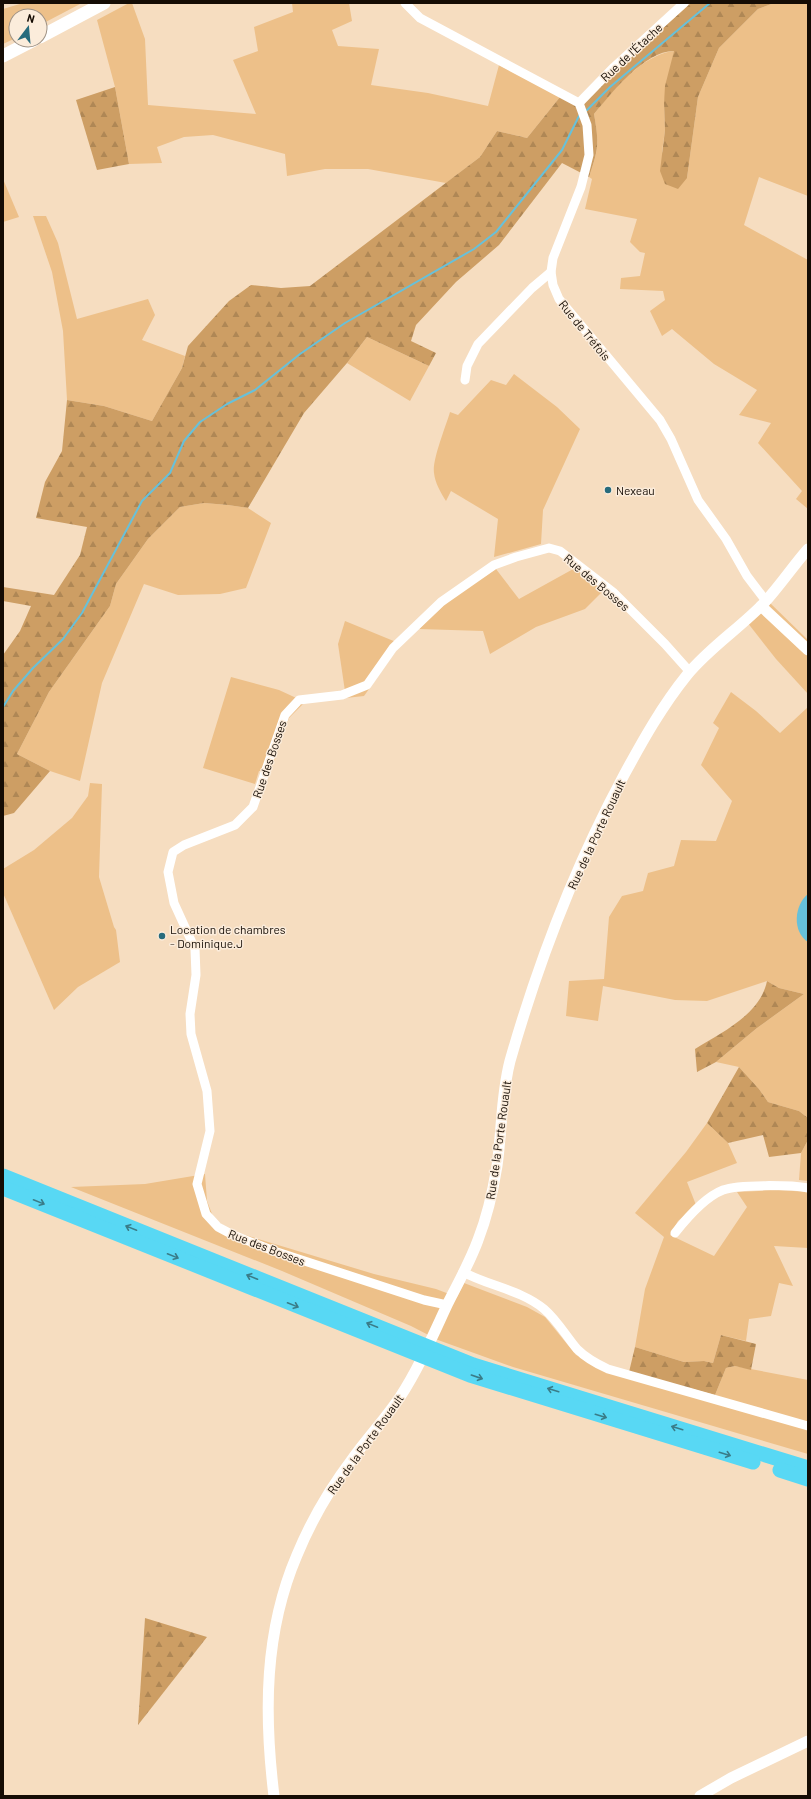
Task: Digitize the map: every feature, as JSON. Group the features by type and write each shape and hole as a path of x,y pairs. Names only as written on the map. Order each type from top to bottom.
{"highway":[{"path":"3,1176 442,1359 500,1385 808,1479"},
{"path":"3,1188 406,1344"},
{"path":"442,1359 503,1375 808,1468"}],"main road":[{"path":"48,33 104,3"},
{"path":"3,56 18,48"}],"street":[{"path":"405,3 420,18 579,102"},
{"name":"Rue de l'Étache","path":"579,102 614,67 684,3"},
{"name":"Rue de Tréfois","path":"579,102 587,125 589,155 581,187 553,258 551,272 553,285 559,299 660,420 671,439 698,500 726,539 764,603"},
{"path":"465,380 467,366 478,344 532,288 551,272"},
{"name":"Rue des Bosses","path":"447,1305 424,1300 274,1251 233,1235 218,1227 206,1214 197,1184 210,1131 207,1091 191,1034 190,1014 196,975 195,949 174,903 168,872 173,852 184,845 235,825 253,807 284,715 299,700 342,695 367,685 393,648 441,602 494,565 516,557 545,548 560,551 613,592 665,644 690,672"},
{"name":"Rue de la Porte Rouault","path":"274,1796 268,1753 268,1675 282,1598 289,1575 298,1552 339,1477 412,1379 478,1240 489,1204 497,1166 504,1092 509,1067 525,1011 587,847 613,795 662,708 690,672 764,603 788,571 808,548"},
{"path":"764,603 808,650"},
{"path":"675,1233 690,1215 723,1190 737,1187 769,1186 808,1188"},
{"path":"463,1272 525,1297 544,1308 557,1322 578,1350 591,1361 608,1369 808,1426"},
{"path":"700,1796 731,1778 808,1741"}],"shaded area":[{"path":"23,3 82,3 48,21 48,8 8,8 8,42 3,44 3,9"},
{"path":"129,3 132,3 145,39 148,105 256,114 233,60 258,51 254,27 293,12 292,3 349,3 352,21 332,30 338,46 379,49 371,85 428,93 488,106 499,65 560,97 527,138 497,131 480,157 446,183 368,169 325,169 287,176 285,154 213,135 184,137 157,147 162,163 129,164 115,87 97,20"},
{"path":"774,3 808,3 808,196 759,177 744,225 808,260 808,509 796,499 802,491 758,443 771,423 739,415 757,390 714,364 672,329 662,336 650,311 665,300 663,291 620,289 621,278 640,276 645,253 640,252 630,242 637,219 585,209 592,179 589,177 595,159 597,146 597,132 594,114 619,85 639,66 650,59 674,51 664,103 665,130 662,152 687,178 698,97 719,48 758,9"},
{"path":"3,179 19,217 3,222"},
{"path":"33,216 46,216 58,243 77,319 148,299 155,315 142,340 185,356 182,368 152,421 104,406 67,400 63,331 52,272"},
{"path":"367,337 429,366 410,401 347,363"},
{"path":"514,374 557,407 580,429 543,510 541,544 494,557 498,519 451,491 446,501 436,480 434,467 437,452 450,412 458,415 491,380 506,385"},
{"path":"204,503 248,508 271,523 246,588 220,594 178,595 144,584 102,683 80,781 50,771 17,754 49,692 110,606 116,584 148,539 180,507"},
{"path":"575,568 603,591 585,609 536,627 490,654 483,631 419,629 453,597 496,569 519,599"},
{"path":"769,602 808,640 808,694 776,659 747,622"},
{"path":"345,621 401,644 364,696 346,698 338,644"},
{"path":"231,677 279,690 305,702 289,718 271,771 259,771 255,784 203,768"},
{"path":"731,692 756,711 780,733 808,707 808,1118 799,1111 768,1102 759,1089 739,1067 716,1062 757,1028 804,994 779,988 767,981 707,1001 675,1000 603,986 598,1021 566,1016 569,981 604,979 609,917 622,896 643,891 648,873 674,866 681,840 716,841 732,801 701,765 719,728 713,723"},
{"path":"90,783 102,784 99,877 116,930 120,962 78,987 54,1010 3,893 3,869 34,850 72,818 88,796"},
{"path":"707,1123 728,1143 737,1163 687,1182 696,1205 678,1221 670,1235 714,1256 747,1207 737,1192 779,1190 808,1192 808,1248 774,1246 793,1286 779,1283 771,1316 749,1319 746,1341 721,1335 713,1363 704,1361 684,1362 635,1347 645,1289 664,1237 635,1213 686,1152"},
{"path":"808,1140 808,1181 799,1180 801,1153"},
{"path":"205,1174 207,1201 214,1219 232,1231 374,1274 436,1289 457,1297 464,1283 527,1307 545,1317 576,1355 629,1372 715,1395 726,1368 735,1366 808,1380 808,1454 513,1367 438,1340 411,1326 282,1271 71,1187 145,1184"}],"green space":[{"path":"691,3 774,3 758,9 719,48 698,97 687,178 678,189 665,184 660,171 665,130 665,86 674,51 663,53 640,65 619,85 594,114 597,132 597,146 595,159 589,177 562,163 499,245 456,282 416,325 411,341 436,353 429,366 367,337 304,413 248,508 204,503 180,507 148,539 116,584 110,606 49,692 17,754 50,771 14,813 3,816 3,655 20,631 31,606 3,601 3,587 54,595 80,555 87,527 36,518 45,482 62,451 67,400 104,406 152,421 182,368 188,346 229,301 251,285 281,288 310,286 480,157 497,131 527,138 560,97 576,105"},
{"path":"115,87 129,164 97,170 76,100"},
{"path":"767,981 779,988 804,994 757,1028 716,1062 697,1072 695,1049 728,1029 748,1013 757,1004"},
{"path":"739,1067 759,1089 768,1102 799,1111 808,1118 808,1140 801,1153 769,1157 763,1135 728,1143 707,1123"},
{"path":"721,1335 756,1344 751,1370 735,1366 726,1368 715,1395 629,1372 635,1347 684,1362 704,1361 713,1363"},
{"path":"145,1618 207,1637 138,1725"}],"water":[{"path":"808,894 808,942 799,932 797,918 800,905"}],"waterway":[{"path":"587,110 610,87 710,3"},
{"path":"3,707 13,691 33,668 63,639 82,613 142,501 170,473 184,441 200,422 227,404 255,390 300,354 345,323 474,249 496,232 562,150 579,116"}],"place":[{"name":"Nexeau","path":"608,490"},
{"name":"Location de chambres - Dominique.J","path":"162,936"}]}
